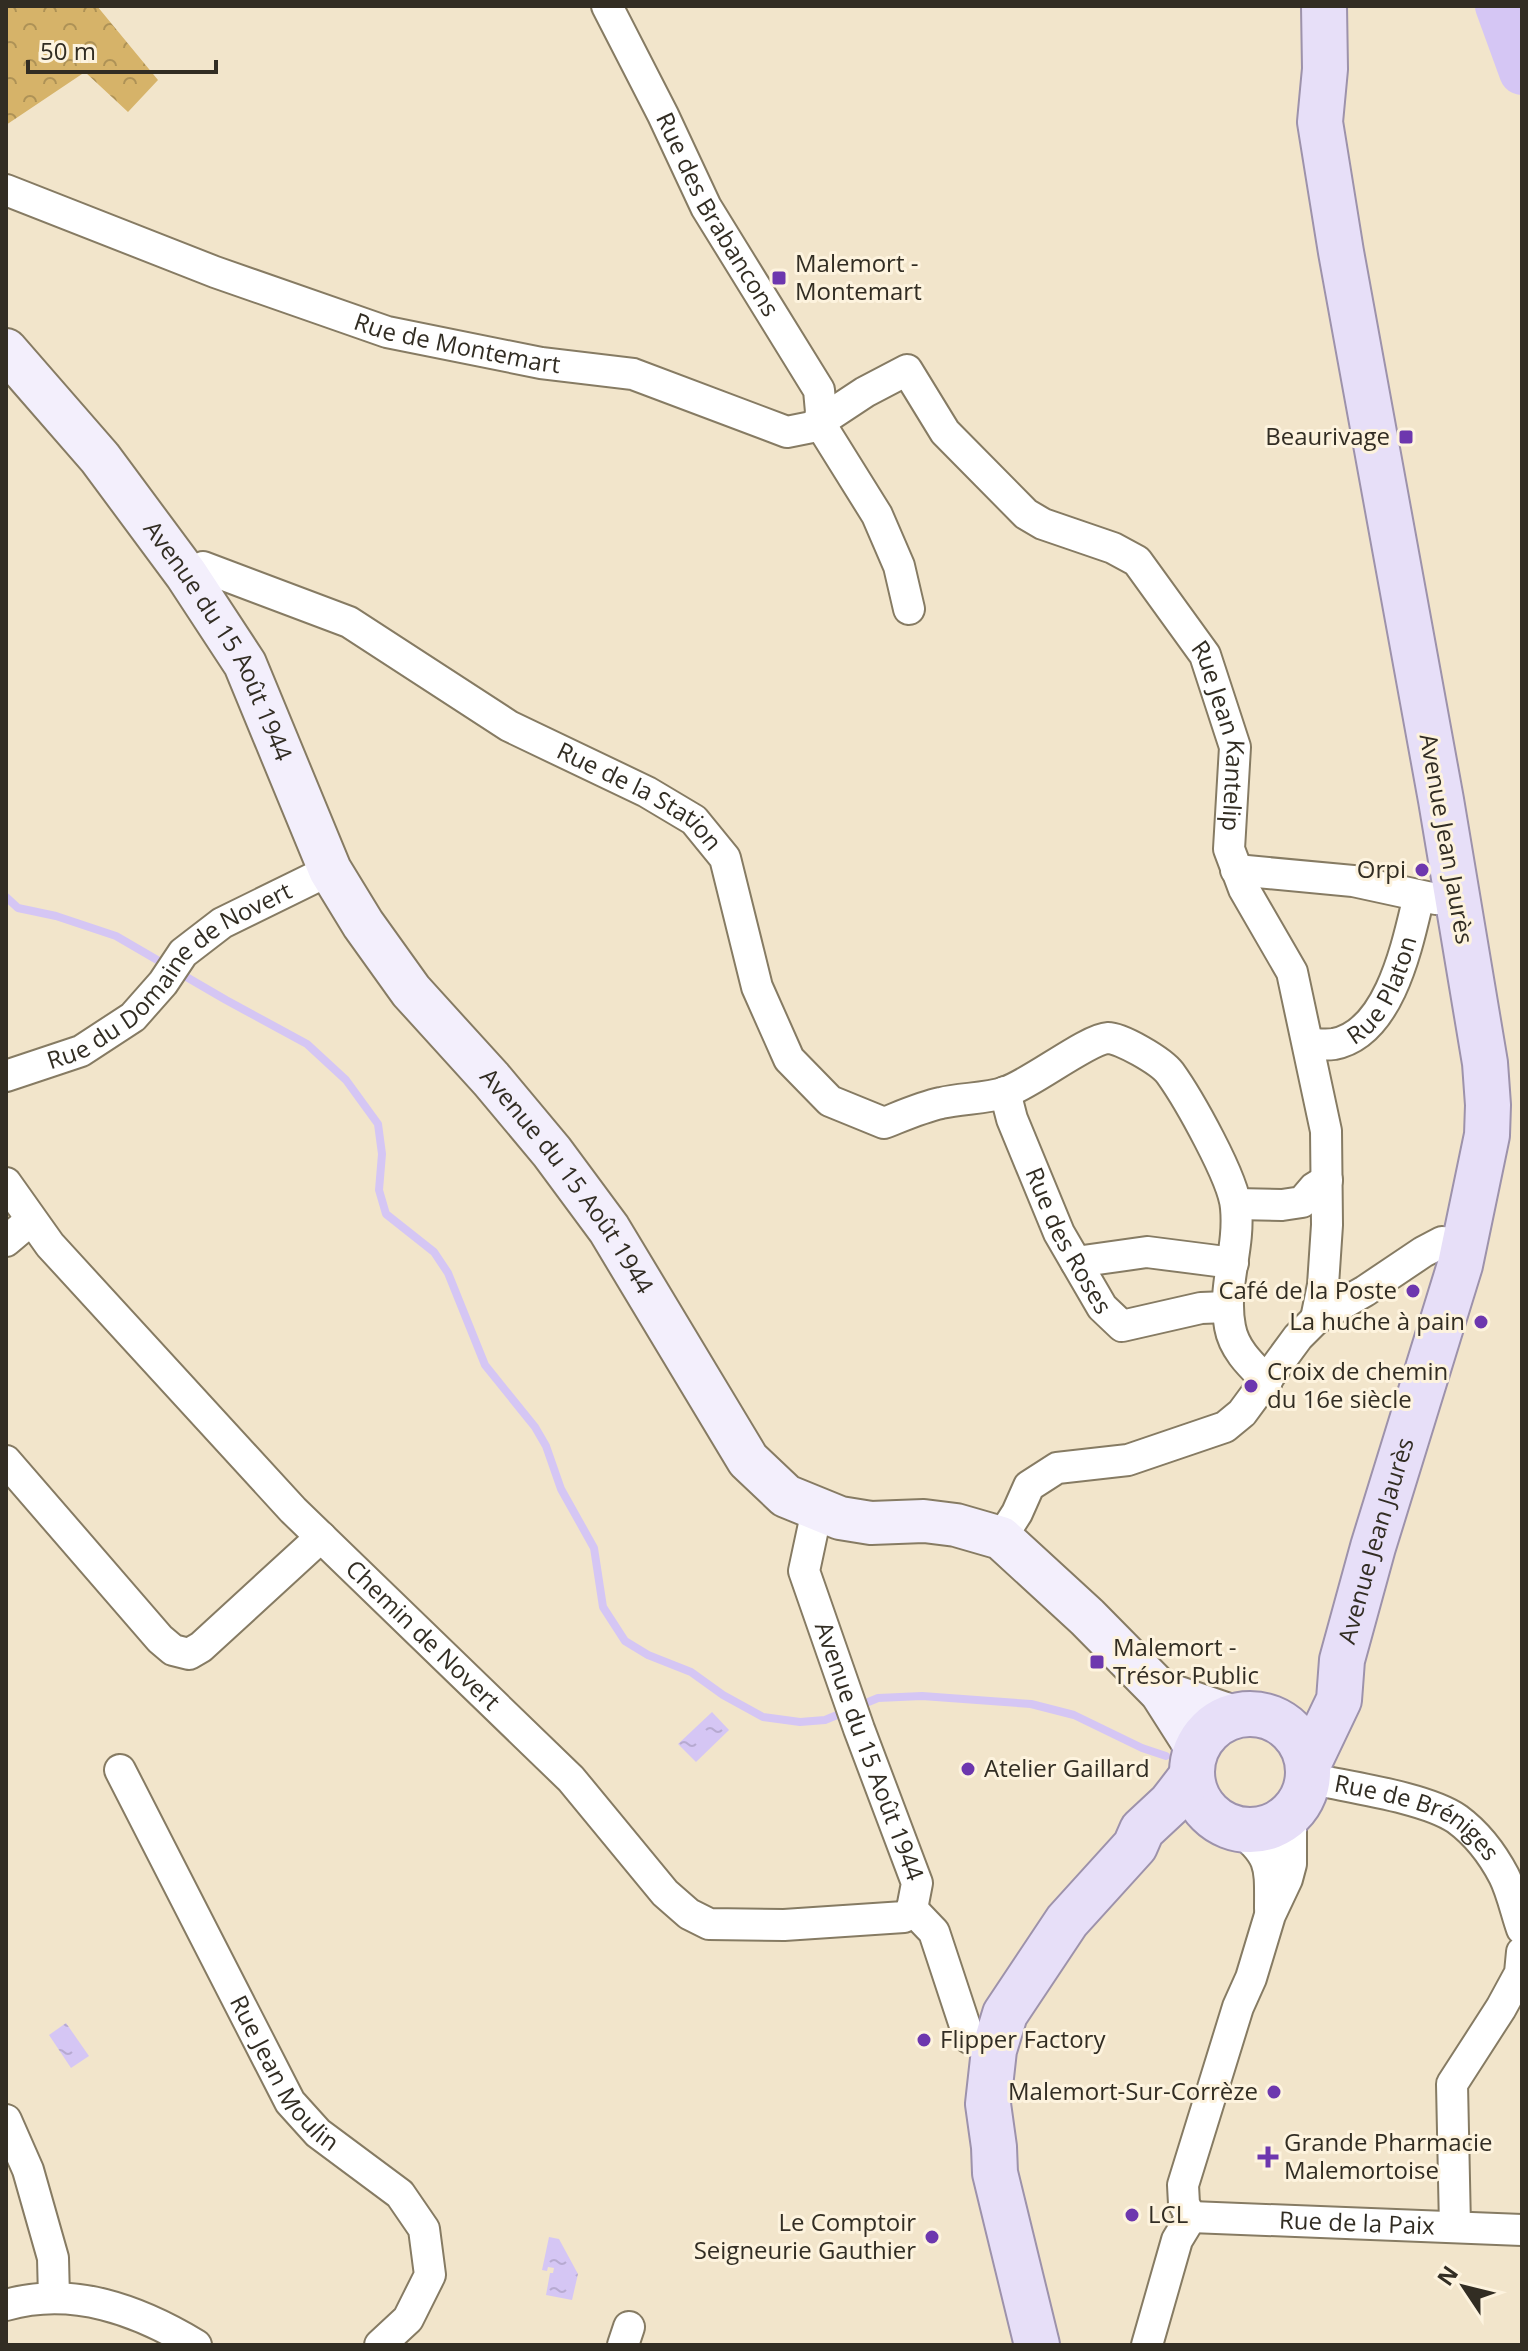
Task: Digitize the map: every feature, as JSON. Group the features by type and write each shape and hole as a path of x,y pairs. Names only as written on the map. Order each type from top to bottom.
{"main road":[{"name":"Avenue Jean Jaurès","path":"1303,1786 1339,1700 1342,1660 1464,1247 1485,1147 1488,1105 1485,1063 1438,897 1320,122 1325,69 1324,6"},
{"name":"Avenue du 15 Août 1944","path":"6,350 100,458 186,574 245,664 330,870 363,924 411,991 542,1140 609,1229 748,1460 786,1496 817,1510"},
{"path":"817,1510 871,1523 924,1521 956,1525 1001,1538 1087,1617 1161,1692 1194,1762 1195,1795 1205,1811 1228,1826"},
{"name":"Avenue Jean Jaurès","path":"1275,1718 1296,1714 1321,1692 1342,1660"},
{"path":"1161,1692 1231,1716"},
{"path":"1037,2345 995,2173 988,2104 994,2050 1005,2014 1044,1953 1098,1884 1135,1846 1142,1830 1171,1803 1194,1762 1205,1734 1231,1716 1246,1713 1275,1718 1298,1737 1303,1786 1276,1825 1257,1830 1228,1826 1179,1827 1163,1832 1151,1842 1135,1846"},
{"path":"994,2147 1008,2170 1052,2345"}],"street":[{"name":"Rue des Brabancons","path":"607,6 706,207 819,390 819,422"},
{"name":"Rue de Montemart","path":"6,190 215,272 387,332 541,363 633,374 787,432 812,427 865,392 907,370"},
{"name":"Rue Jean Kantelip","path":"907,370 945,432 1026,514 1043,524 1113,548 1137,561 1205,655 1235,747 1229,849 1244,889 1292,972 1326,1131 1323,1285 1316,1319"},
{"path":"819,422 877,515 899,566 909,609"},
{"name":"Rue de la Station","path":"186,574 203,567 349,622 509,726 647,792 694,820 725,858 757,987 789,1059 830,1101 884,1123 938,1103 1005,1092 1044,1073 1098,1040 1110,1038 1156,1059 1169,1071 1206,1136 1236,1204 1238,1240 1226,1296 1227,1307"},
{"name":"Rue du Domaine de Novert","path":"6,1076 81,1051 133,1017 163,983 183,953 222,923 330,870"},
{"path":"1236,870 1353,881 1438,897"},
{"name":"Rue Platon","path":"1309,1044 1336,1044 1361,1030 1385,1001 1438,897"},
{"name":"Rue des Roses","path":"1005,1092 1012,1119 1059,1233 1102,1307 1122,1326 1201,1308 1227,1307"},
{"path":"1236,1204 1302,1202 1314,1188 1327,1180"},
{"name":"Chemin de Novert","path":"6,1183 50,1245 321,1537 571,1779 665,1893 689,1914 709,1924 784,1925 904,1917 912,1909"},
{"path":"6,1241 31,1220"},
{"path":"1001,1538 1029,1486 1057,1468 1128,1460 1225,1427 1242,1413 1298,1337 1316,1319 1442,1242 1464,1247"},
{"path":"1076,1262 1147,1252 1233,1263"},
{"path":"1227,1307 1230,1331 1243,1356 1267,1381"},
{"path":"6,1461 160,1639 173,1650 189,1654 201,1647 321,1537"},
{"name":"Avenue du 15 Août 1944","path":"817,1510 804,1571 917,1883 912,1909 934,1932 969,2038 994,2050"},
{"name":"Rue Jean Moulin","path":"120,1770 290,2102 318,2133 400,2194 424,2229 430,2275 408,2319 380,2345"},
{"name":"Avenue Jean Jaurès","path":"1191,2217 1184,2204 1183,2185 1238,2007 1291,1864 1303,1786"},
{"name":"Rue de Bréniges","path":"1303,1786 1391,1796 1454,1817 1475,1834 1505,1877 1522,1929"},
{"name":"Avenue Jean Jaurès","path":"1228,1826 1265,1854 1270,1876 1270,1915"},
{"path":"1455,2227 1452,2084 1508,1997 1520,1973 1522,1952"},
{"path":"6,2120 28,2170 53,2258 54,2298"},
{"path":"1147,2345 1177,2240 1191,2217"},
{"name":"Rue de la Paix","path":"1191,2217 1522,2230"},
{"path":"6,2305 71,2297 121,2309 166,2327 196,2345"}],"green space":[{"path":"6,6 97,6 158,80 128,112 85,72 6,125"}],"water":[{"path":"712,1712 729,1730 696,1762 678,1744"},
{"path":"66,2023 89,2056 71,2068 49,2035"},
{"path":"549,2237 559,2239 578,2274 572,2300 546,2295 550,2273 554,2268 542,2270"}],"waterway":[{"path":"1498,6 1522,72"},
{"path":"6,897 18,908 56,916 116,936 307,1044 346,1080 378,1124 382,1154 379,1190 386,1214 434,1252 448,1273 485,1365 535,1427 546,1446 561,1489 594,1548 603,1607 625,1641 648,1655 691,1672 723,1695 763,1717 800,1722 825,1720 878,1698 922,1696 1031,1704 1074,1715 1142,1748 1166,1756"}],"place":[{"name":"Malemort - Montemart","path":"779,278"},
{"name":"Beaurivage","path":"1406,437"},
{"name":"Orpi","path":"1422,870"},
{"name":"Café de la Poste","path":"1413,1291"},
{"name":"La huche à pain","path":"1481,1322"},
{"name":"Croix de chemin du 16e siècle","path":"1251,1386"},
{"name":"Malemort - Trésor Public","path":"1097,1662"},
{"name":"Atelier Gaillard","path":"968,1769"},
{"name":"Flipper Factory","path":"924,2040"},
{"name":"Malemort-Sur-Corrèze","path":"1274,2092"},
{"name":"Grande Pharmacie Malemortoise","path":"1268,2157"},
{"name":"LCL","path":"1132,2215"},
{"name":"Le Comptoir Seigneurie Gauthier","path":"932,2237"}]}
